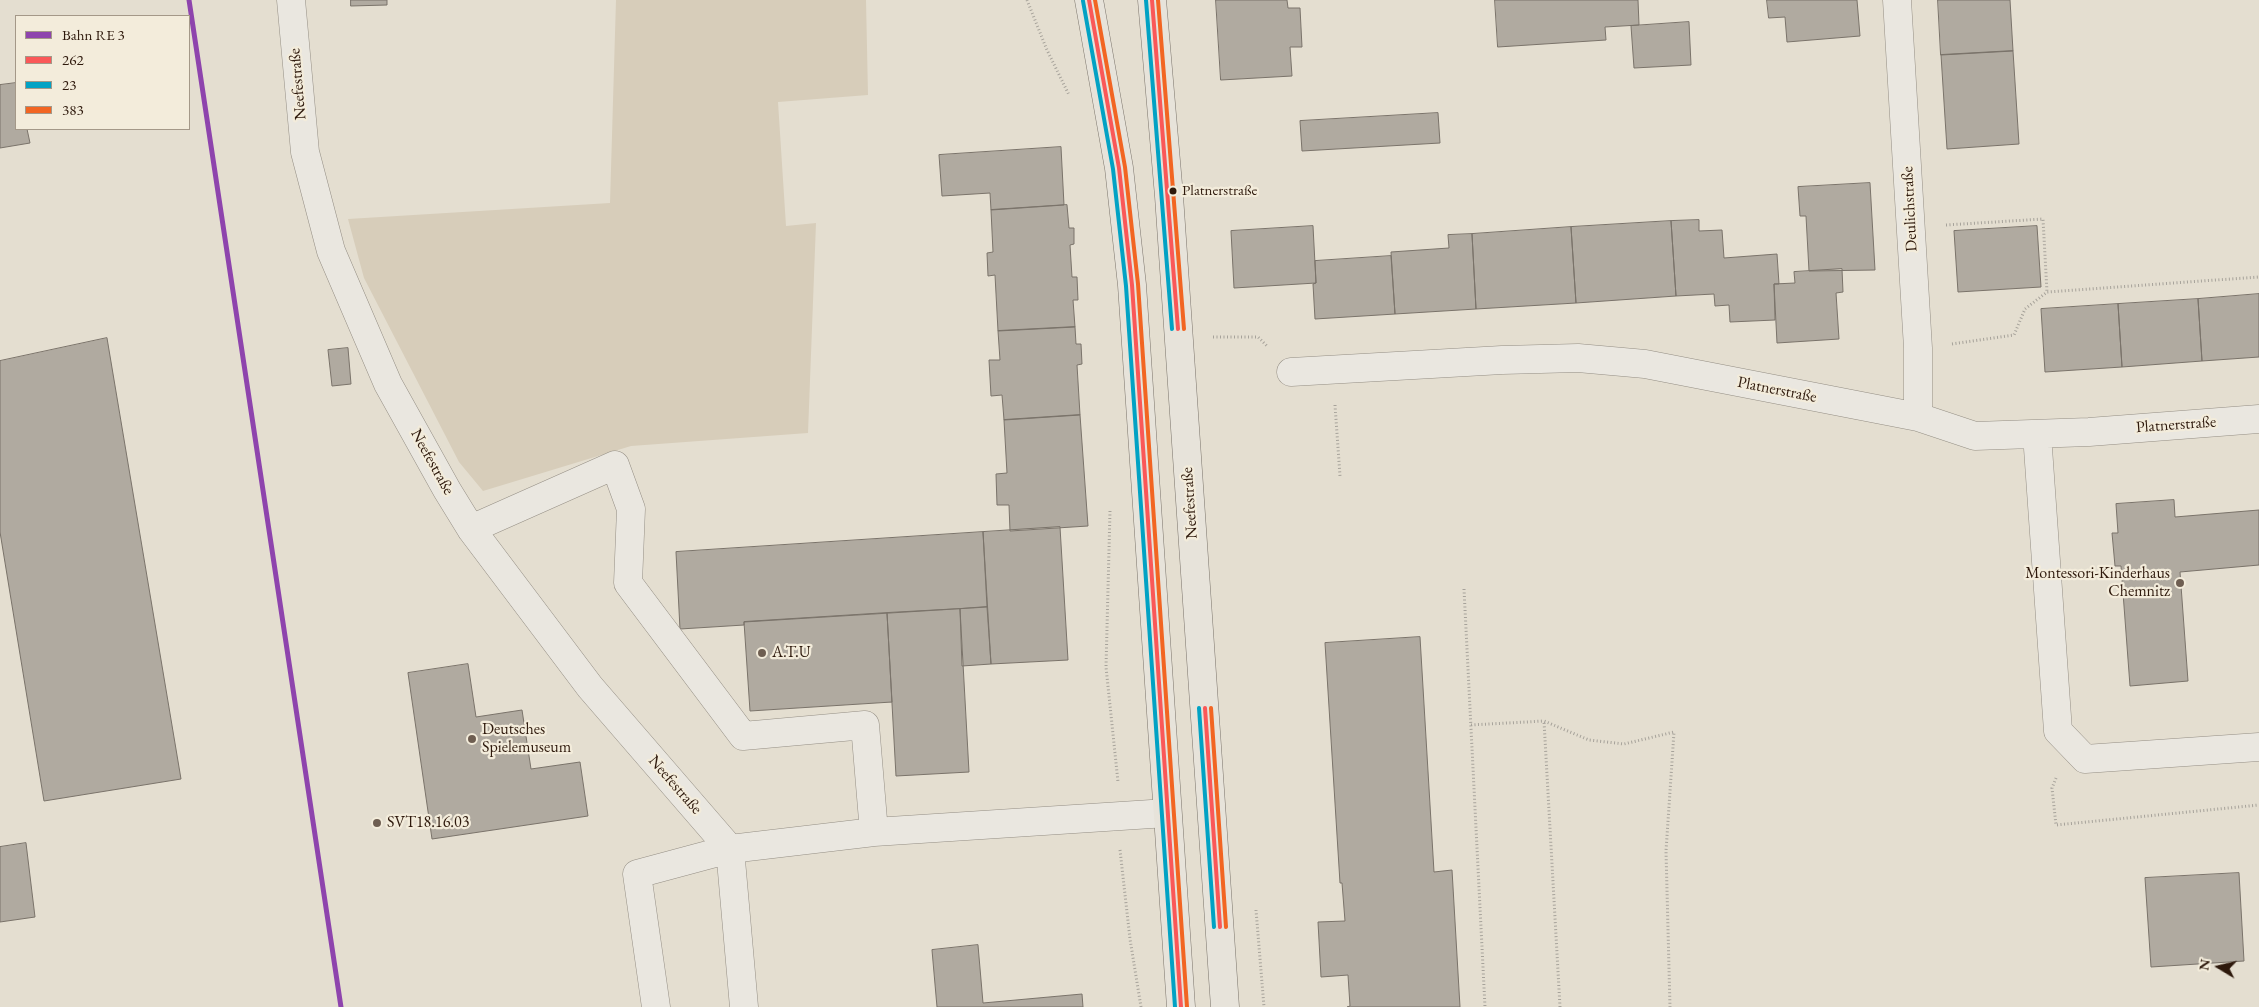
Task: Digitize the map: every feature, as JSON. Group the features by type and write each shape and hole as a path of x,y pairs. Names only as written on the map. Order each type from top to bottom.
{"main road":[{"path":"1089,0 1119,168 1132,285 1145,450 1181,1007"},
{"name":"Neefestraße","path":"1152,0 1169,196 1225,1007"}],"street":[{"name":"Neefestraße","path":"291,0 304,152 331,251 388,384 471,529 590,687 730,849"},
{"name":"Deulichstraße","path":"1897,0 1918,348 1918,417"},
{"name":"Platnerstraße","path":"1291,372 1502,360 1578,358 1645,364 1918,417 1975,436 2037,434 2259,419"},
{"path":"2037,434 2058,731 2085,759 2259,747"},
{"path":"471,529 615,465 631,509 628,583 743,736 866,725 874,832"},
{"path":"656,1007 637,874 730,849 874,832 1167,813"},
{"path":"730,849 744,1007"}],"path":[{"path":"1027,0 1047,50 1070,98"},
{"path":"1911,227 2043,219 2047,292"},
{"path":"1918,348 2014,335 2024,309 2047,292 2259,277"},
{"path":"1205,337 1258,337 1291,372"},
{"path":"1333,370 1340,476"},
{"path":"1110,508 1106,667 1121,816 1121,852 1130,939 1141,1007"},
{"path":"1464,589 1485,1007"},
{"path":"1471,724 1544,722 1589,740 1624,744 1674,732 1666,851 1670,1007"},
{"path":"1544,722 1560,1007"},
{"path":"2070,743 2052,788 2056,825 2259,805"}],"shaded area":[{"path":"616,0 866,0 868,95 778,102 786,226 816,223 808,433 631,446 483,491 459,462 364,278 348,219 610,203"}],"building":[{"path":"351,0 387,0 387,5 351,6"},
{"path":"1216,0 1287,0 1288,8 1300,8 1302,47 1290,47 1292,76 1221,80"},
{"path":"1495,0 1638,0 1639,25 1605,27 1606,40 1498,47"},
{"path":"1767,0 1857,0 1860,36 1787,42 1785,17 1769,18"},
{"path":"1938,0 2010,0 2013,51 1941,55"},
{"path":"1689,22 1691,65 1634,68 1631,26"},
{"path":"2013,51 2019,144 1947,149 1941,55"},
{"path":"15,83 15,130 27,130 30,143 0,148 0,85"},
{"path":"1438,113 1440,143 1302,151 1300,121"},
{"path":"1061,147 1064,205 991,210 990,193 942,196 939,155"},
{"path":"1870,183 1875,270 1809,271 1806,216 1800,216 1798,187"},
{"path":"1067,205 1069,228 1074,228 1074,244 1070,245 1072,277 1077,277 1078,300 1073,300 1075,327 998,331 995,275 988,276 987,253 993,252 991,210"},
{"path":"1699,220 1699,231 1722,230 1724,258 1777,254 1779,284 1774,284 1775,320 1730,322 1729,305 1715,306 1714,294 1676,296 1671,221"},
{"path":"1671,221 1676,296 1576,303 1571,227"},
{"path":"1313,226 1316,283 1234,288 1231,231"},
{"path":"2037,226 2041,287 1958,292 1954,231"},
{"path":"1571,227 1576,303 1476,309 1472,234"},
{"path":"1472,234 1476,309 1395,314 1391,252 1449,248 1448,235"},
{"path":"1391,256 1395,314 1315,319 1313,284 1316,283 1315,261"},
{"path":"1842,269 1843,292 1836,293 1839,339 1777,343 1774,284 1795,283 1794,272"},
{"path":"2259,294 2259,357 2202,361 2198,299"},
{"path":"2198,299 2202,361 2122,367 2118,304"},
{"path":"2118,304 2122,367 2045,372 2041,309"},
{"path":"1075,327 1076,344 1081,344 1082,364 1077,365 1080,415 1004,420 1002,395 991,396 989,360 1000,360 998,331"},
{"path":"107,338 181,779 44,801 0,532 0,361"},
{"path":"348,348 351,384 332,386 328,350"},
{"path":"1080,415 1088,526 1010,531 1009,505 997,505 996,474 1007,473 1004,420"},
{"path":"2174,500 2175,517 2259,510 2259,565 2180,572 2188,681 2130,686 2121,566 2115,566 2112,533 2118,533 2116,504"},
{"path":"1060,527 1068,660 991,664 983,532"},
{"path":"983,532 987,607 744,622 744,625 680,629 676,552"},
{"path":"987,607 991,664 962,666 960,609"},
{"path":"960,609 969,772 896,776 887,613"},
{"path":"887,613 892,702 750,711 744,622"},
{"path":"1420,637 1434,872 1452,870 1460,1007 1347,1007 1350,1006 1348,975 1321,977 1318,922 1345,921 1342,883 1340,883 1325,643"},
{"name":"Deutsches Spielemuseum","path":"468,664 476,717 522,710 531,769 580,762 588,816 432,839 408,673"},
{"path":"26,843 35,917 0,922 0,847"},
{"path":"2239,873 2244,961 2151,967 2145,878"},
{"path":"978,945 983,1003 1082,994 1083,1007 937,1007 932,950"}],"transit line":[{"path":"189,0 341,1007"},
{"name":"262","path":"1089,0 1119,168 1132,285 1181,1007"},
{"name":"383","path":"1095,0 1125,167 1138,284 1187,1007"},
{"name":"23","path":"1146,0 1172,329"},
{"name":"262","path":"1152,0 1178,329"},
{"name":"383","path":"1158,0 1184,329"},
{"name":"23","path":"1083,1 1113,169 1126,286 1175,1007"},
{"name":"23","path":"1199,708 1214,927"},
{"name":"262","path":"1205,708 1220,927"},
{"name":"383","path":"1211,708 1226,927"}],"place":[{"name":"Platnerstraße","path":"1173,191"},
{"name":"Montessori-Kinderhaus Chemnitz","path":"2180,583"},
{"name":"A.T.U","path":"762,653"},
{"name":"Deutsches Spielemuseum","path":"472,739"},
{"name":"SVT18.16.03","path":"377,823"}]}
